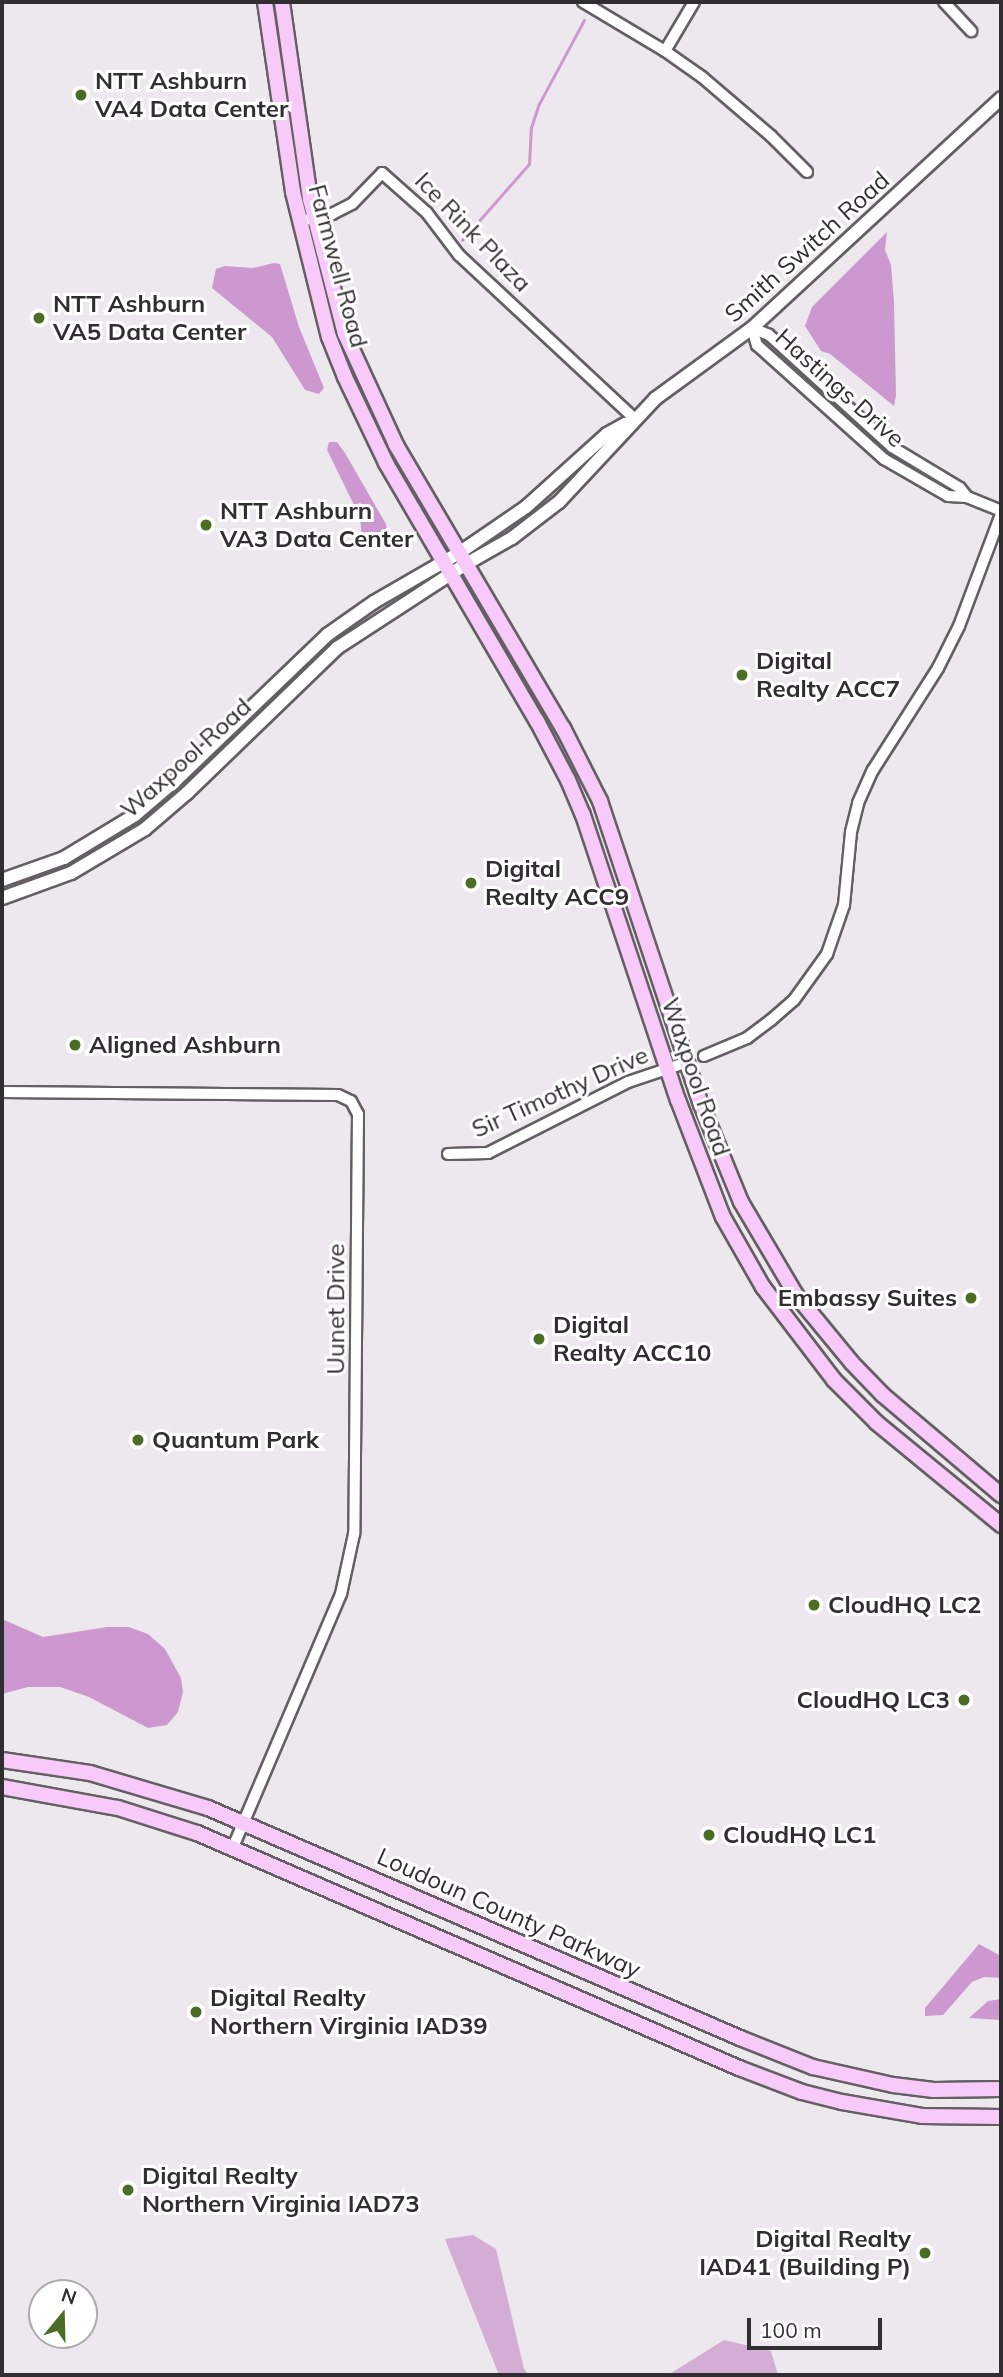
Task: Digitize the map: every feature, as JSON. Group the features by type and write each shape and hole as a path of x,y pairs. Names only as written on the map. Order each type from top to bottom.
{"main road":[{"name":"Farmwell Road","path":"265,2 293,192 317,299 345,377 386,463 447,567"},
{"name":"Farmwell Road","path":"282,2 316,217 333,295 358,368 396,445 463,558"},
{"name":"Smith Switch Road","path":"463,558 512,538 559,502 590,472 634,418 752,328 1001,98"},
{"name":"Waxpool Road","path":"2,880 64,858 135,815 176,780 327,635 463,558 568,738 600,801 688,1062 741,1202 796,1294 883,1395 1001,1495"},
{"name":"Waxpool Road","path":"2,898 71,873 145,829 187,793 337,648 447,567"},
{"name":"Waxpool Road","path":"447,567 537,721 568,780 583,815 667,1068 723,1217 763,1287 784,1318 834,1380 877,1423 1001,1525"},
{"name":"Loudoun County Parkway","path":"2,1760 49,1766 131,1783 244,1822 716,2028 813,2067 866,2080 934,2090 1001,2089"},
{"name":"Loudoun County Parkway","path":"2,1787 118,1808 233,1847 739,2068 802,2092 922,2116 1001,2117"}],"street":[{"path":"583,2 665,51 738,106 807,172"},
{"path":"665,51 694,2"},
{"path":"944,2 971,31"},
{"name":"Ice Rink Plaza","path":"300,221 352,204 382,173 428,213 459,255 634,418"},
{"name":"Hastings Drive","path":"752,328 757,345 884,459 941,493 955,498 967,497"},
{"name":"Hastings Drive","path":"752,328 769,335 892,447 960,488 967,497 1001,512"},
{"path":"704,1056 747,1038 771,1020 794,1000 827,954 844,905 851,832 858,803 877,763 938,668 959,625 1001,512"},
{"name":"Sir Timothy Drive","path":"448,1154 488,1153 628,1082 688,1062"},
{"name":"Uunet Drive","path":"2,1092 338,1095 351,1101 356,1107 358,1137 354,1534 341,1594 233,1847"}],"shaded area":[{"path":"887,232 885,250 891,265 894,302 894,406 830,354 821,351 805,326 812,307"},
{"path":"280,264 299,327 324,388 319,394 305,390 272,337 212,288 216,269 225,266 253,268"},
{"path":"329,442 337,442 345,453 386,524 388,537 382,548 371,549 362,539 360,517 327,450"},
{"path":"2,1619 43,1637 107,1627 129,1627 148,1634 165,1649 181,1678 183,1692 178,1712 167,1725 148,1728 89,1697 60,1687 28,1687 2,1694"},
{"path":"979,1944 1001,1956 1001,1978 984,1977 972,1982 943,2015 925,2016 925,2008"},
{"path":"1001,1999 1001,2020 969,2018 988,2001"},
{"path":"473,2235 496,2249 524,2369 529,2375 499,2375 445,2239"},
{"path":"724,2340 771,2351 778,2375 668,2375"}],"waterway":[{"path":"462,240 529,164 531,128 539,104 584,20"}],"place":[{"name":"NTT Ashburn VA4 Data Center","path":"81,95"},
{"name":"NTT Ashburn VA5 Data Center","path":"39,318"},
{"name":"NTT Ashburn VA3 Data Center","path":"206,525"},
{"name":"Digital Realty ACC7","path":"742,675"},
{"name":"Digital Realty ACC9","path":"471,883"},
{"name":"Aligned Ashburn","path":"75,1045"},
{"name":"Embassy Suites","path":"971,1298"},
{"name":"Digital Realty ACC10","path":"539,1339"},
{"name":"Quantum Park","path":"138,1440"},
{"name":"CloudHQ LC2","path":"814,1605"},
{"name":"CloudHQ LC3","path":"964,1700"},
{"name":"CloudHQ LC1","path":"709,1835"},
{"name":"Digital Realty Northern Virginia IAD39","path":"196,2012"},
{"name":"Digital Realty Northern Virginia IAD73","path":"128,2190"},
{"name":"Digital Realty IAD41 (Building P)","path":"925,2253"}]}
